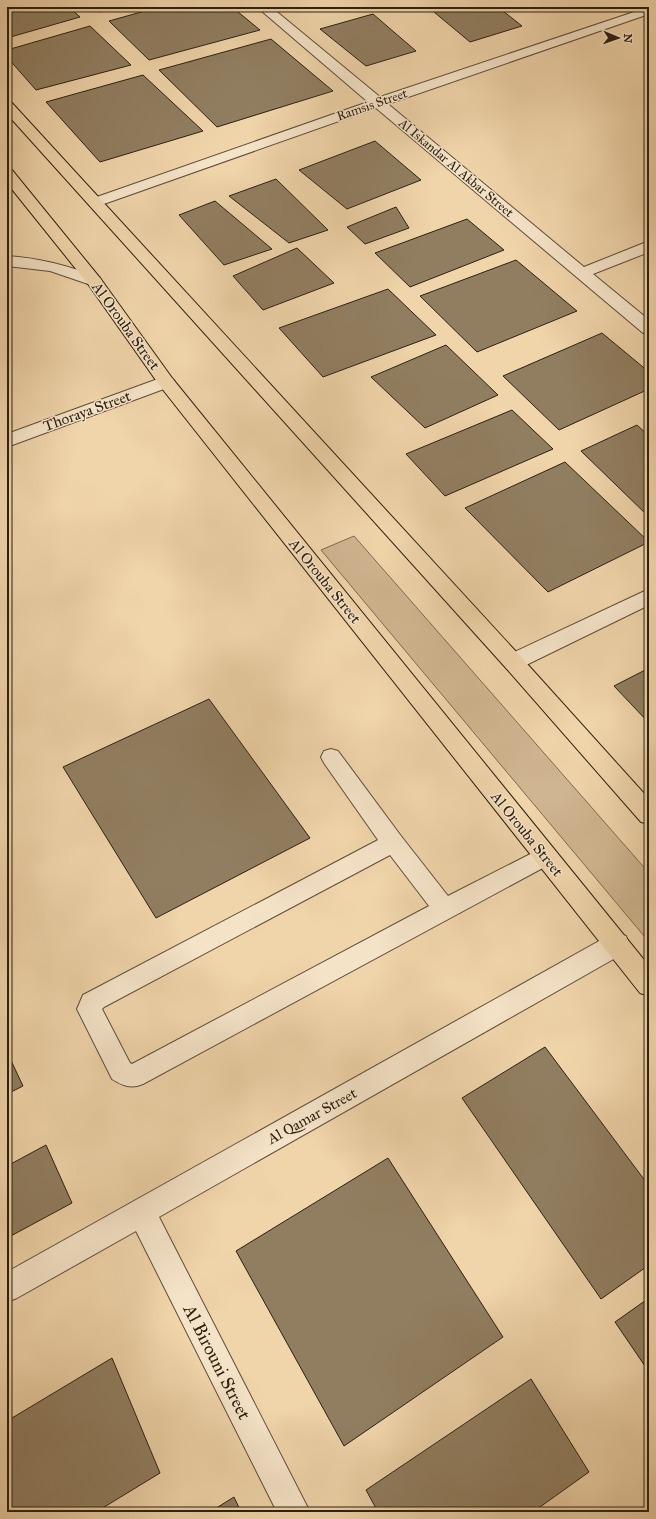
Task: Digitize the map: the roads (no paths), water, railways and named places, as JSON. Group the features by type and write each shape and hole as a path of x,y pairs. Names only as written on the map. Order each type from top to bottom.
{"highway":[{"path":"7,106 96,202 649,815"},
{"name":"Al Orouba Street","path":"7,173 94,281 166,382 544,856 649,985"}],"street":[{"name":"Al Iskandar Al Akbar Street","path":"263,7 649,329"},
{"name":"Ramsis Street","path":"96,202 377,103 649,10"},
{"path":"582,273 649,246"},
{"path":"7,261 54,267 94,281"},
{"name":"Thoraya Street","path":"7,441 166,382"},
{"path":"512,662 649,596"},
{"name":"Al Qamar Street","path":"7,1288 617,944"},
{"name":"Al Birouni Street","path":"141,1212 294,1512"}],"lane":[{"path":"331,757 393,843 445,909"},
{"path":"393,843 96,999 91,1004 89,1009 121,1071 127,1075 134,1076 544,856"}]}
